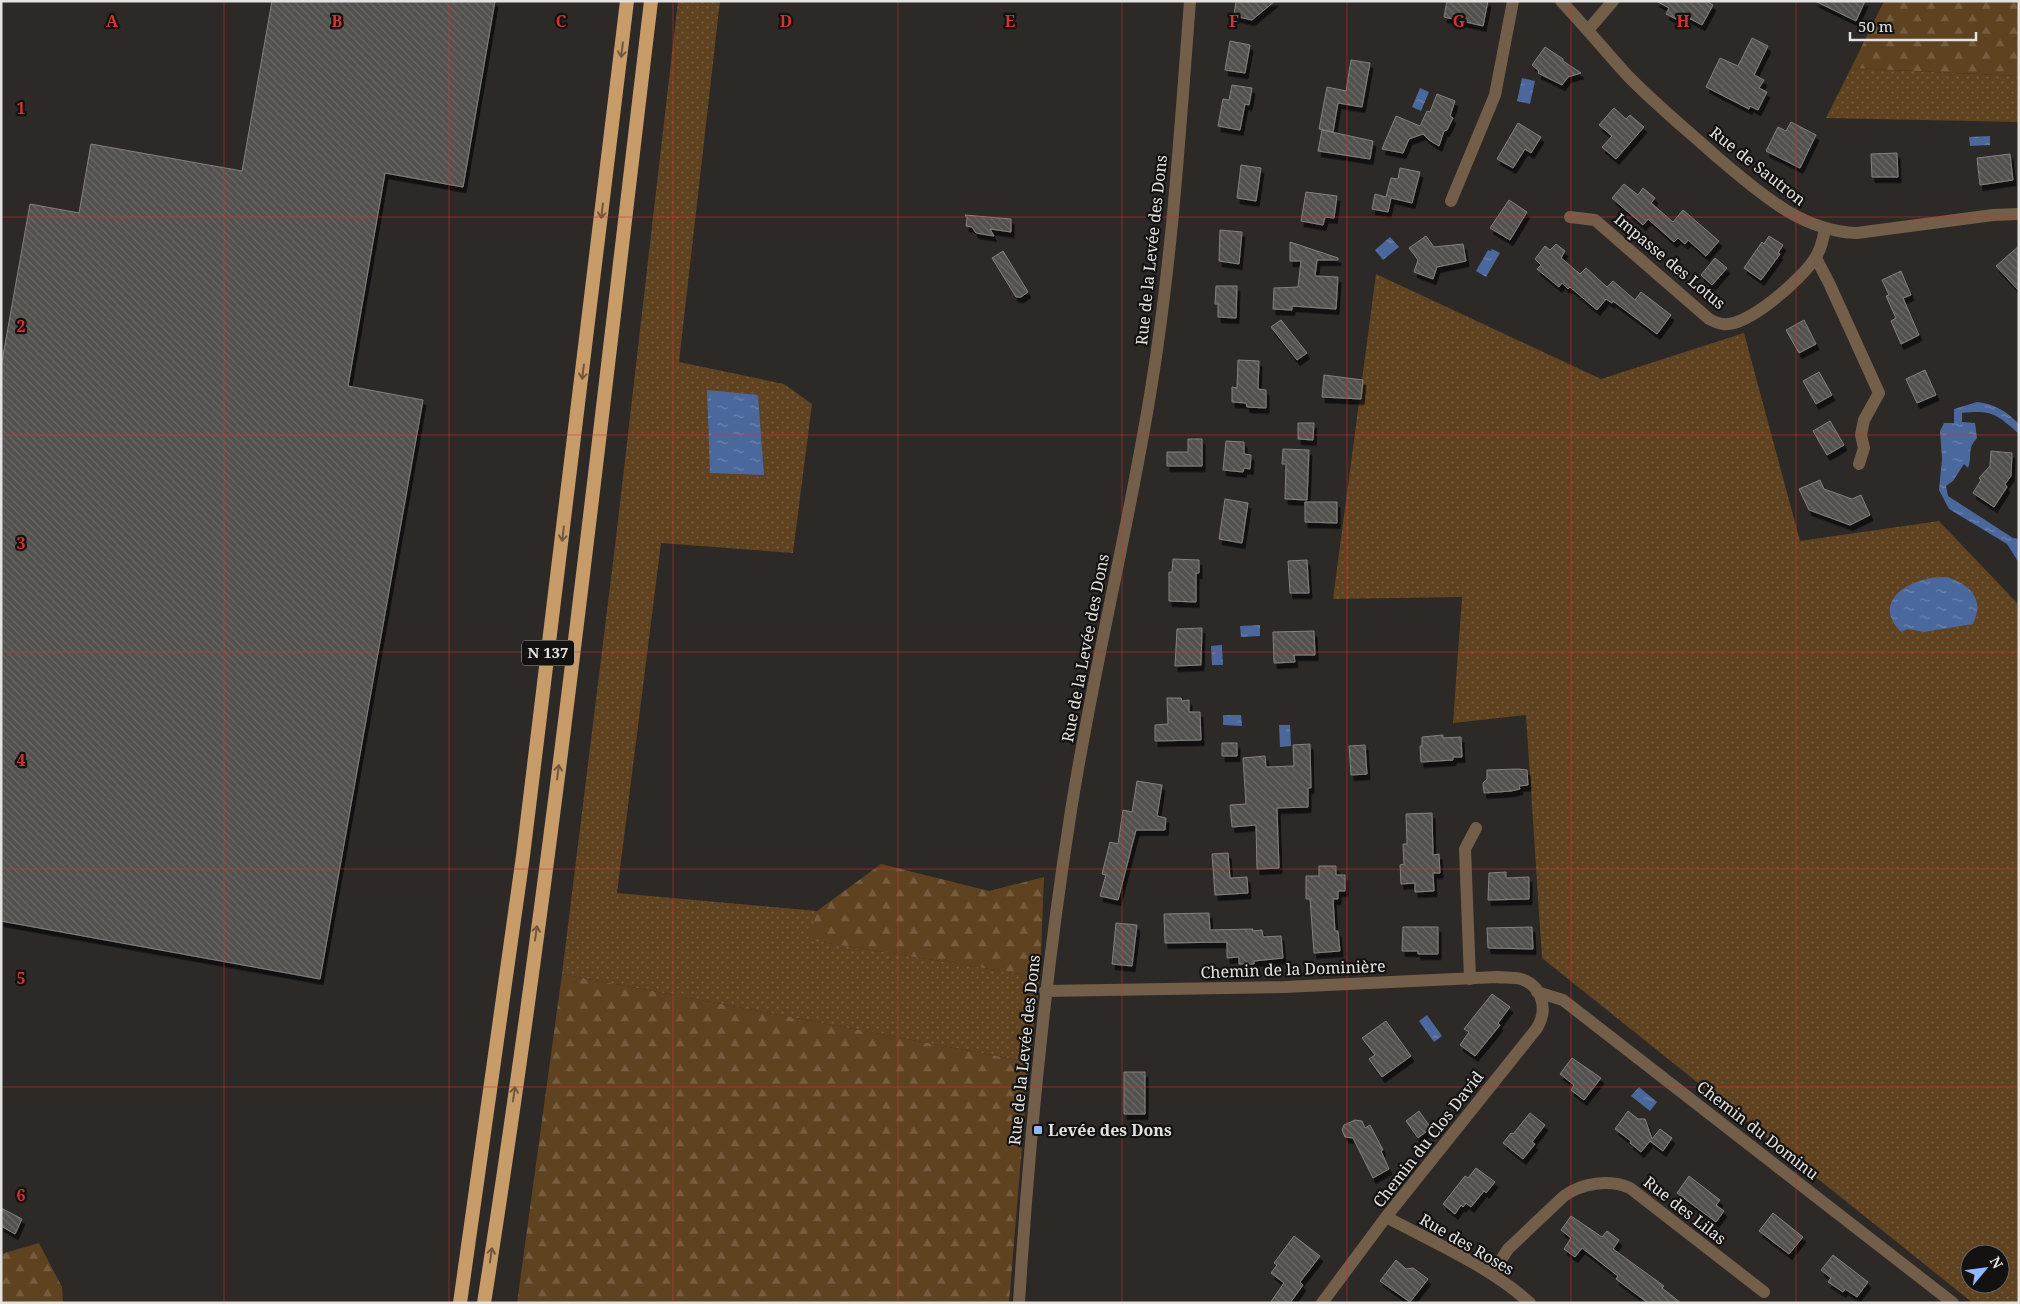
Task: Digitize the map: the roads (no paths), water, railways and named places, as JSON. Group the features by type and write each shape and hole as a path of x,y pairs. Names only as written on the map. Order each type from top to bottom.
{"highway":[{"name":"N 137","path":"460,1303 525,837 627,1"},
{"name":"N 137","path":"484,1303 522,1044 565,720 651,1"}],"street":[{"name":"Rue de la Levée des Dons","path":"1019,1303 1030,1144 1045,991 1070,814 1151,390 1165,292 1190,1"},
{"path":"1451,201 1495,95 1513,1"},
{"name":"Rue de Sautron","path":"1561,1 1628,76 1657,104 1736,173 1789,213 1825,229 1841,233 1875,232 1993,215 2019,214"},
{"path":"1588,30 1613,1"},
{"name":"Impasse des Lotus","path":"1570,217 1594,220 1709,319 1724,325 1739,321 1776,299 1796,281 1816,258 1825,229"},
{"path":"1816,258 1879,393 1864,420 1861,435 1864,448 1859,464"},
{"path":"1470,979 1465,848 1476,828"},
{"name":"Chemin de la Dominière","path":"1045,991 1284,987 1496,977 1522,980 1537,992"},
{"name":"Chemin du Clos David","path":"1322,1303 1386,1217 1537,1028 1544,1013 1541,998 1537,992"},
{"name":"Chemin du Dominu","path":"1537,992 1563,1000 1954,1303"},
{"name":"Rue des Lilas","path":"1492,1274 1508,1249 1564,1196 1571,1191 1592,1184 1614,1184 1630,1188 1764,1292"},
{"name":"Rue des Roses","path":"1386,1217 1492,1274 1516,1290 1530,1303"}],"water":[{"path":"1522,78 1535,81 1530,104 1517,101"},
{"path":"1420,88 1429,92 1421,111 1412,107"},
{"path":"1990,136 1990,145 1970,146 1969,137"},
{"path":"1390,237 1399,247 1383,260 1375,250"},
{"path":"1492,249 1500,253 1486,277 1476,271 1488,250 1491,251"},
{"path":"707,390 758,395 764,475 710,473"},
{"path":"1977,402 1995,406 2009,415 2019,424 2019,434 1994,415 1981,412 1962,413 1962,422 1975,423 1977,438 1972,446 1968,468 1964,464 1953,481 1946,486 1948,496 2013,538 2019,539 2019,563 2007,544 1949,509 1939,490 1942,459 1940,431 1944,423 1954,423 1954,409"},
{"path":"1947,577 1962,584 1973,594 1977,607 1973,624 1924,632 1908,629 1901,632 1890,614 1890,605 1894,598 1907,586 1917,582"},
{"path":"1260,625 1260,636 1241,637 1240,626"},
{"path":"1222,645 1223,665 1212,665 1211,646"},
{"path":"1223,715 1241,715 1242,726 1223,725"},
{"path":"1279,725 1290,725 1291,746 1280,747"},
{"path":"1427,1015 1442,1036 1434,1042 1419,1021"},
{"path":"1639,1087 1657,1102 1650,1111 1631,1096"}],"place":[{"name":"Levée des Dons","path":"1038,1130"}]}
